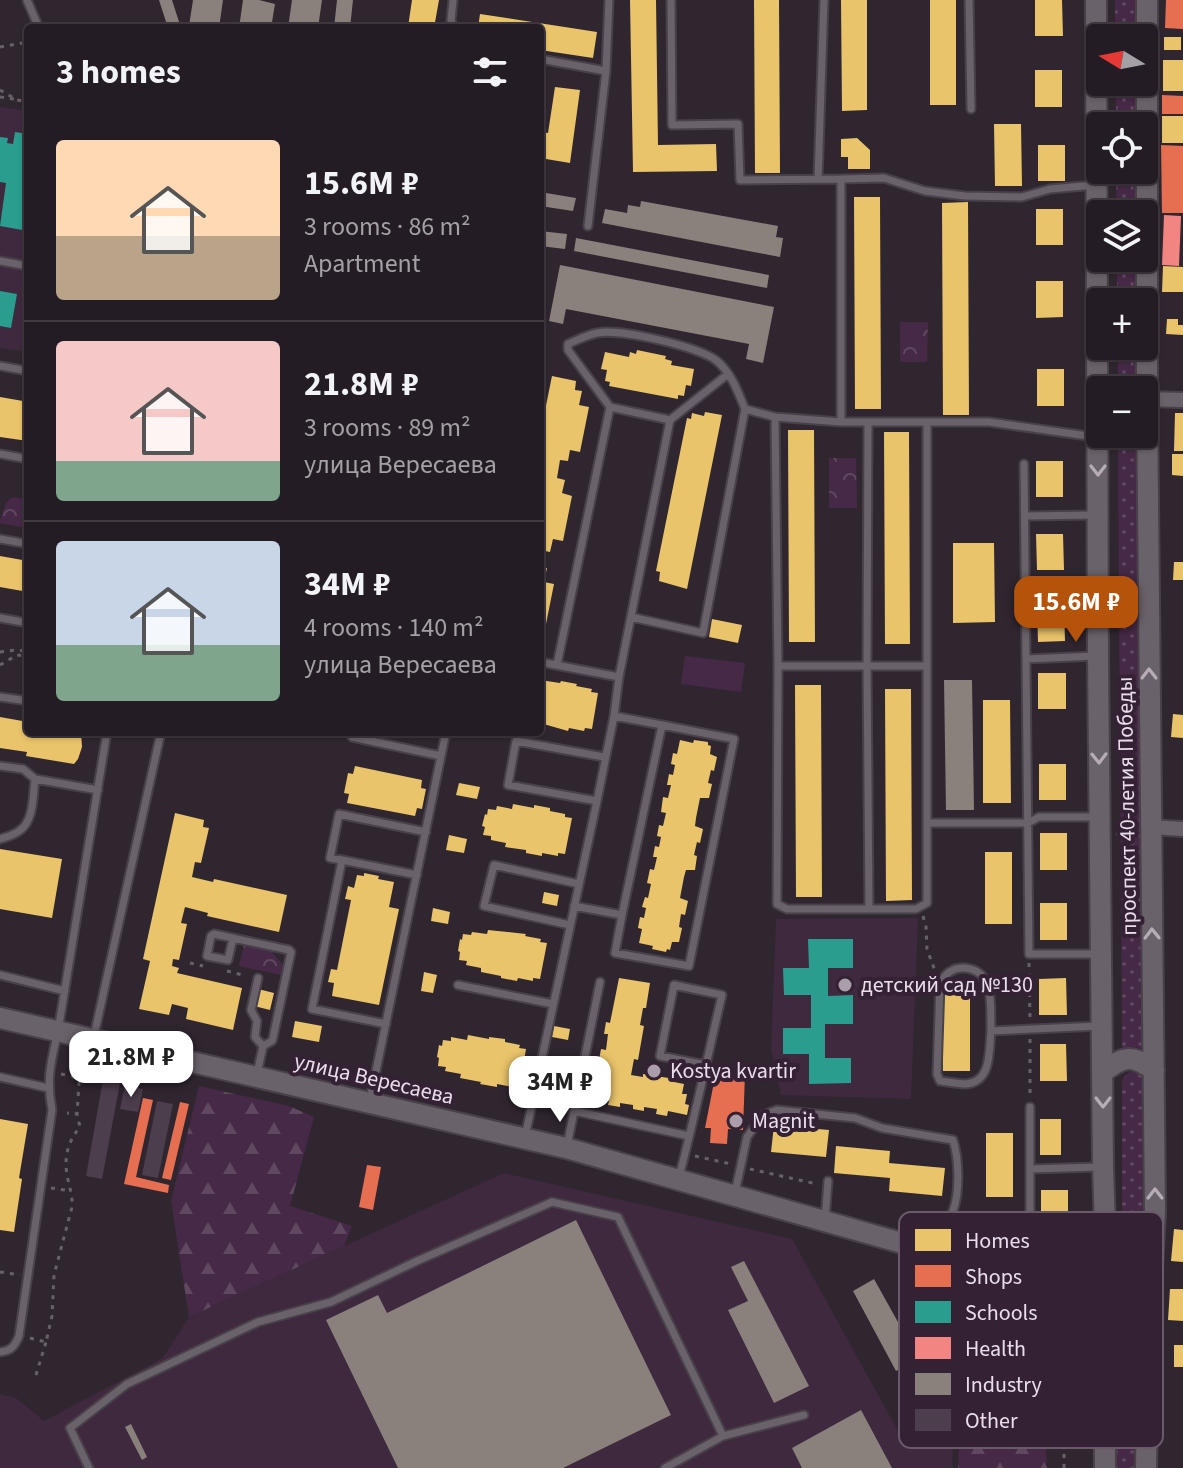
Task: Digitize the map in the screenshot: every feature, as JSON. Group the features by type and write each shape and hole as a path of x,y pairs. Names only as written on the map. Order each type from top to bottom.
{"main road":[{"name":"проспект 40-летия Победы","path":"1096,0 1096,112"},
{"name":"проспект 40-летия Победы","path":"1147,0 1147,376"},
{"name":"проспект 40-летия Победы","path":"1096,184 1097,376"},
{"name":"проспект 40-летия Победы","path":"1097,448 1104,1212"},
{"name":"проспект 40-летия Победы","path":"1147,448 1155,1212"},
{"name":"улица Вересаева","path":"0,1018 566,1148 899,1242"},
{"path":"1103,1072 1115,1062 1129,1058 1154,1070"},
{"name":"проспект 40-летия Победы","path":"1105,1448 1105,1468"},
{"name":"проспект 40-летия Победы","path":"1146,1448 1146,1468"}],"street":[{"path":"1158,399 1183,400"},
{"path":"1150,833 1183,829"}],"lane":[{"path":"27,0 37,24"},
{"path":"452,24 453,0"},
{"path":"588,226 606,71 609,0"},
{"path":"671,0 672,125 738,124 740,180 884,178 925,191 965,196 1022,197 1050,189 1096,184"},
{"path":"818,179 824,0"},
{"path":"969,0 971,109"},
{"path":"544,60 606,71"},
{"path":"841,179 841,422"},
{"path":"0,261 24,265"},
{"path":"631,617 703,633 745,409 734,383 715,359 683,346 617,332 597,333 568,344 568,350 610,407 670,420"},
{"path":"0,366 24,370"},
{"path":"525,1138 597,801 670,420 728,374"},
{"path":"557,665 610,407"},
{"path":"745,409 775,417 841,422 989,422 1086,435"},
{"path":"775,417 777,904 787,909 916,909 927,903 927,422"},
{"path":"868,422 869,909"},
{"path":"0,454 24,458"},
{"path":"1024,464 1029,954 1102,954"},
{"path":"1025,516 1098,515"},
{"path":"0,539 24,543"},
{"path":"0,618 24,622"},
{"path":"1026,659 1098,656"},
{"path":"544,663 619,677"},
{"path":"778,666 927,666"},
{"path":"0,697 24,700"},
{"path":"614,716 662,725 734,739 689,966 615,953 662,725"},
{"path":"0,1352 15,1346 19,1336 52,1110 48,1071 65,991 106,736"},
{"path":"93,1038 160,736"},
{"path":"352,736 441,756"},
{"path":"370,1102 445,736"},
{"path":"597,801 508,785 516,741 604,757"},
{"path":"0,766 23,769 35,779 98,790"},
{"path":"0,839 25,827 35,779"},
{"path":"417,875 330,858 339,814 426,832"},
{"path":"927,823 1028,823 1039,817 1100,824"},
{"path":"342,860 312,1009 386,1024"},
{"path":"570,925 484,906 494,865 579,884"},
{"path":"574,906 622,915"},
{"path":"233,938 228,960 207,956 212,934 233,938 291,952 273,1038 263,1046 257,1076"},
{"path":"955,968 967,968 982,974 988,982 991,1031 987,1069 977,1081 965,1084 940,1081 937,1074 941,981 955,968"},
{"path":"0,975 65,991"},
{"path":"258,978 251,1010 257,1021 255,1037 263,1046"},
{"path":"566,1148 600,982"},
{"path":"458,985 553,1004"},
{"path":"679,1179 706,1065 722,995 674,985 660,1056 706,1065"},
{"path":"991,1031 1102,1026"},
{"path":"0,1077 48,1088"},
{"path":"1030,1107 1030,1212"},
{"path":"734,1195 747,1137 763,1115 777,1110 855,1118 882,1128 953,1140 958,1155 952,1212"},
{"path":"574,1111 689,1136"},
{"path":"1030,1169 1103,1167"},
{"path":"825,1222 828,1184"},
{"path":"89,1468 70,1428 127,1384 258,1322 331,1302 552,1202 618,1217 723,1436"},
{"path":"665,1468 723,1436 804,1415"}],"path":[{"path":"0,47 24,43"},
{"path":"0,90 17,100"},
{"path":"0,97 24,101"},
{"path":"0,652 24,652"},
{"path":"0,665 24,654"},
{"path":"1100,824 1150,833"},
{"path":"920,907 926,927 927,949 941,981"},
{"path":"988,982 1029,982"},
{"path":"36,1375 52,1316 54,1275 72,1207 66,1156 71,1138 80,1127 77,1114 79,1083 72,1076 48,1071"},
{"path":"67,1113 77,1114"},
{"path":"685,1154 828,1184"},
{"path":"0,1272 28,1277"},
{"path":"19,1336 46,1342"}],"shaded area":[{"path":"0,107 24,110 24,351 0,348"},
{"name":"детский сад №130","path":"918,918 911,1099 781,1095 771,1050 776,919"},
{"path":"504,1173 792,1239 899,1431 899,1448 953,1448 952,1468 0,1468 0,1394 16,1398 44,1421 163,1358 189,1317"}],"green space":[{"path":"1115,0 1144,0 1144,24 1115,24"},
{"path":"1116,96 1143,96 1143,112 1116,112"},
{"path":"1116,184 1143,184 1143,200 1117,200"},
{"path":"1117,272 1142,272 1142,288 1117,288"},
{"path":"900,322 928,322 927,362 900,362"},
{"path":"1118,360 1143,360 1143,376 1118,376"},
{"path":"1118,448 1143,448 1147,1049 1134,1047 1122,1050"},
{"path":"829,458 856,458 857,508 829,508"},
{"path":"13,497 24,499 24,527 0,523 6,503"},
{"path":"685,656 745,663 741,692 681,684"},
{"path":"244,945 271,951 284,966 281,975 239,966"},
{"path":"1130,1071 1142,1073 1147,1087 1147,1212 1122,1212 1122,1080"},
{"path":"199,1086 289,1106 314,1117 290,1206 352,1226 344,1246 189,1317 171,1201"},
{"path":"959,1448 1046,1448 1047,1468 958,1468"},
{"path":"1112,1448 1137,1448 1137,1468 1112,1468"}],"building: Homes":[{"path":"412,0 439,0 435,24 408,24"},
{"path":"630,0 656,0 658,145 716,144 717,171 633,172"},
{"path":"754,0 779,0 780,173 755,173"},
{"path":"841,0 867,0 867,110 842,111"},
{"path":"930,0 956,0 956,105 930,105"},
{"path":"1035,0 1062,0 1063,36 1035,36"},
{"path":"480,14 597,32 593,58 544,51 544,24 479,24"},
{"path":"1164,37 1181,37 1181,50 1164,50"},
{"path":"1163,60 1183,60 1183,91 1163,91"},
{"path":"1035,70 1062,70 1062,107 1035,107"},
{"path":"555,87 580,90 570,163 544,159 544,132 548,133"},
{"path":"1162,116 1183,116 1183,143 1162,143"},
{"path":"994,124 1021,124 1022,186 995,186"},
{"path":"857,138 870,150 870,169 848,169 848,157 841,157 841,139"},
{"path":"1038,145 1065,145 1065,181 1038,181"},
{"path":"854,197 880,197 881,409 855,409"},
{"path":"968,202 969,415 943,415 942,203"},
{"path":"1036,209 1063,209 1063,245 1036,245"},
{"path":"1163,266 1183,267 1183,292 1162,292"},
{"path":"1036,281 1063,281 1063,317 1036,318"},
{"path":"1167,319 1178,319 1178,325 1183,325 1183,335 1166,334"},
{"path":"637,350 666,356 665,359 672,361 671,365 694,369 691,386 686,385 684,396 678,395 678,399 609,386 610,382 605,381 607,370 601,369 605,352 629,357 630,352 636,354"},
{"path":"1037,369 1064,369 1064,406 1037,406"},
{"path":"552,376 576,381 575,390 582,391 579,405 589,407 580,452 570,450 568,461 560,460 557,478 565,480 562,493 572,496 563,541 553,539 550,552 544,551 544,415"},
{"path":"0,397 24,399 24,440 0,437"},
{"path":"705,412 722,415 687,589 659,581 660,572 656,571 687,418 691,419 692,413 704,416"},
{"path":"1175,413 1183,413 1183,451 1174,451"},
{"path":"788,430 814,430 815,642 789,642"},
{"path":"884,432 909,432 910,644 885,644"},
{"path":"1172,454 1183,454 1183,476 1172,475"},
{"path":"1036,461 1063,461 1063,497 1036,497"},
{"path":"1036,534 1063,534 1064,570 1037,570"},
{"path":"953,543 994,543 995,622 953,623"},
{"path":"0,556 24,560 24,591 0,587"},
{"path":"1174,562 1183,562 1183,580 1173,580"},
{"path":"544,582 554,584 544,629"},
{"path":"1037,605 1064,605 1065,641 1038,642"},
{"path":"712,619 742,625 738,643 709,637"},
{"path":"1038,673 1066,673 1066,709 1038,709"},
{"path":"544,681 577,684 598,693 592,729 569,728 568,731 544,724"},
{"path":"795,685 821,685 822,897 796,897"},
{"path":"885,689 911,689 912,900 886,901"},
{"path":"983,700 1010,700 1011,803 983,803"},
{"path":"1173,714 1183,715 1183,738 1171,737"},
{"path":"0,717 24,721 24,736 81,736 82,747 74,764 0,748"},
{"path":"680,740 708,742 710,754 717,757 708,783 712,784 709,798 700,798 695,826 703,829 694,855 697,856 695,870 686,870 684,877 680,898 688,901 685,915 681,914 679,942 672,942 670,950 666,952 639,943 642,929 638,928 640,917 644,918 646,908 642,907 651,884 647,883 650,869 654,870 657,857 653,857 661,837 657,836 659,825 663,826 666,813 661,812 663,797 668,798 671,785 667,785 669,774 673,775 675,765 671,764 673,753 677,754"},
{"path":"1039,764 1066,764 1066,800 1039,800"},
{"path":"355,766 422,780 421,788 426,789 422,809 417,808 415,816 347,803 349,794 344,793 348,773 353,774"},
{"path":"459,783 480,787 477,799 456,795"},
{"path":"513,804 550,808 550,811 572,818 565,854 542,853 542,856 526,853 526,850 505,847 506,843 483,835 485,827 482,826 488,809 496,810 497,806 512,809"},
{"path":"175,813 204,820 203,827 209,828 201,863 195,862 192,877 287,895 279,932 207,916 208,913 185,907 181,923 187,924 179,960 173,959 172,966 179,968 177,973 242,988 233,1030 186,1019 188,1008 172,1004 169,1015 139,1009 150,961 143,959"},
{"path":"1040,833 1067,833 1067,870 1040,870"},
{"path":"449,835 467,839 464,853 446,850"},
{"path":"0,849 62,859 52,918 0,909"},
{"path":"985,852 1012,852 1012,924 985,924"},
{"path":"364,873 394,882 389,907 399,909 379,1005 332,996 334,983 328,982 331,969 337,970 351,900 345,899 348,886 354,888 357,875 364,876"},
{"path":"544,892 559,895 557,906 542,903"},
{"path":"1040,903 1067,903 1067,940 1040,940"},
{"path":"433,908 450,912 448,924 431,921"},
{"path":"488,930 526,934 547,943 540,979 518,978 517,981 501,978 459,960 463,934 487,934"},
{"path":"424,972 437,975 433,993 421,991"},
{"path":"619,978 650,983 640,1025 644,1026 638,1060 634,1059 631,1075 675,1079 674,1082 684,1084 682,1094 687,1094 685,1104 689,1105 687,1115 668,1111 667,1116 656,1114 657,1109 644,1107 644,1111 633,1109 633,1105 608,1105 609,1101 601,1096 599,1088 594,1087 596,1075 601,1076 604,1061 599,1060 601,1049 606,1050 606,1022 610,1023"},
{"path":"1066,978 1067,1015 1039,1015 1039,979"},
{"path":"258,989 274,993 270,1010 254,1006"},
{"path":"943,992 970,992 970,1071 943,1071"},
{"path":"295,1021 322,1026 319,1042 292,1037"},
{"path":"554,1026 570,1029 568,1040 552,1037"},
{"path":"468,1035 505,1039 505,1042 526,1049 520,1085 497,1084 497,1087 480,1084 438,1066 439,1045 442,1046 443,1040 451,1041 451,1037 467,1040"},
{"path":"1040,1044 1066,1044 1067,1081 1040,1081"},
{"path":"0,1119 28,1124 14,1232 0,1230"},
{"path":"1040,1119 1061,1119 1061,1155 1040,1155"},
{"path":"774,1125 829,1130 826,1157 771,1152"},
{"path":"986,1133 1013,1133 1013,1197 986,1197"},
{"path":"836,1146 890,1151 889,1163 945,1168 942,1196 889,1191 890,1178 834,1173"},
{"path":"1041,1190 1068,1190 1068,1212 1041,1212"},
{"path":"1174,1229 1183,1230 1183,1262 1171,1261"},
{"path":"1170,1289 1183,1289 1183,1321 1168,1320"},
{"path":"1174,1345 1183,1345 1183,1367 1174,1367"}],"building: Shops":[{"path":"1166,0 1183,0 1183,29 1165,28"},
{"path":"1162,95 1183,96 1183,114 1162,114"},
{"path":"1161,145 1183,146 1183,213 1162,213"},
{"path":"724,1072 745,1073 743,1130 728,1129 727,1144 710,1143 711,1128 705,1128 715,1077 723,1077"},
{"path":"143,1098 153,1100 136,1177 169,1185 168,1193 124,1184"},
{"path":"180,1102 189,1104 171,1180 162,1178"},
{"path":"367,1165 381,1167 373,1210 359,1207"}],"building: Schools":[{"path":"15,132 24,133 24,230 0,226 6,183 0,182 0,137 8,138 7,143 13,144"},
{"path":"0,291 17,294 11,328 0,326"},
{"path":"808,939 853,939 853,968 828,968 828,996 853,995 853,1024 825,1024 825,1058 851,1058 851,1083 809,1084 809,1054 783,1054 783,1028 811,1028 811,995 784,995 783,968 809,968"}],"building: Health":[{"path":"1164,215 1181,216 1179,266 1162,265"}],"building: Industry":[{"path":"159,0 172,0 180,24 167,24"},
{"path":"193,0 223,0 220,24 189,24"},
{"path":"243,0 275,4 272,24 240,24"},
{"path":"292,0 322,0 319,24 289,24"},
{"path":"337,0 353,0 350,24 334,24"},
{"path":"544,193 576,198 573,211 544,207"},
{"path":"641,201 778,226 776,237 783,238 780,257 602,223 605,209 627,213 628,205 640,207"},
{"path":"544,231 567,234 565,249 544,246"},
{"path":"576,238 769,275 767,288 574,251"},
{"path":"560,265 774,307 763,363 746,359 749,344 566,309 563,324 549,321"},
{"path":"944,680 972,680 974,810 946,810"},
{"path":"576,1220 671,1415 563,1468 398,1468 326,1320 378,1295 387,1313"},
{"path":"744,1261 809,1386 774,1403 728,1310 748,1301 731,1267"},
{"path":"874,1279 899,1324 899,1369 896,1371 853,1291"},
{"path":"861,1410 892,1468 802,1468 792,1448"},
{"path":"131,1424 147,1457 142,1460 125,1427"}],"building: Other":[{"path":"103,1080 120,1083 102,1179 86,1176"},
{"path":"125,1085 143,1089 138,1112 120,1109"},
{"path":"157,1101 173,1104 158,1178 142,1175"}],"place":[{"name":"детский сад №130","path":"845,985"},
{"name":"Kostya kvartir","path":"654,1071"},
{"name":"Magnit","path":"736,1121"}]}
